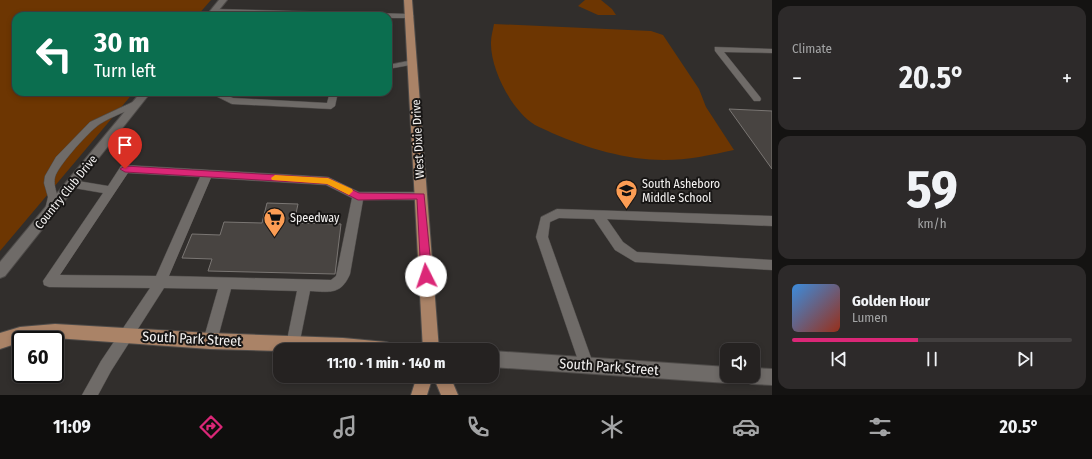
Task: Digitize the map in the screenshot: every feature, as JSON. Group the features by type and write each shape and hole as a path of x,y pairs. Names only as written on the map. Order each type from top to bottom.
{"main road":[{"name":"West Dixie Drive","path":"408,0 431,343"},
{"name":"South Park Street","path":"0,341 10,337 33,332 55,331 210,341 273,343"},
{"path":"419,395 423,383"},
{"path":"444,383 450,395"}],"street":[{"path":"214,12 223,0"},
{"name":"Country Club Drive","path":"0,272 143,96"},
{"name":"South Park Street","path":"499,360 720,374"},
{"path":"760,376 772,377"}],"lane":[{"path":"392,16 410,16"},
{"path":"756,99 718,49 772,51"},
{"path":"392,66 413,62"},
{"path":"221,96 232,101 331,106 333,96"},
{"path":"51,210 52,197 49,183 50,176 60,160 93,124 137,103"},
{"path":"358,196 344,274 341,280 333,286 49,281 125,169 328,181 358,196 421,196"},
{"path":"90,395 101,372 127,336 160,282 207,174"},
{"path":"72,184 110,190"},
{"path":"587,366 542,237 545,220 557,213 772,221"},
{"path":"598,215 619,246 635,256 772,265"},
{"path":"210,341 226,284"},
{"path":"293,343 304,286"}],"shaded area":[{"path":"0,0 211,0 200,12 12,12 12,96 131,96 0,251"},
{"path":"585,0 601,0 612,9 616,15 598,15 578,6"},
{"path":"494,24 651,31 663,35 699,89 706,107 734,150 682,159 664,160 635,158 593,148 537,126 526,119 518,110 498,76 494,64 491,40"}],"building":[{"path":"729,109 772,111 772,169"},
{"path":"267,203 298,204 294,223 341,224 335,274 208,271 212,259 182,258 192,234 220,235 224,222 262,223"}],"slow traffic":[{"path":"275,178 328,181 349,191"}],"place":[{"name":"South Asheboro Middle School","path":"626,210"},
{"name":"Speedway","path":"275,238"}],"route":[{"path":"125,169 328,181 358,196 421,196 426,276"}]}
